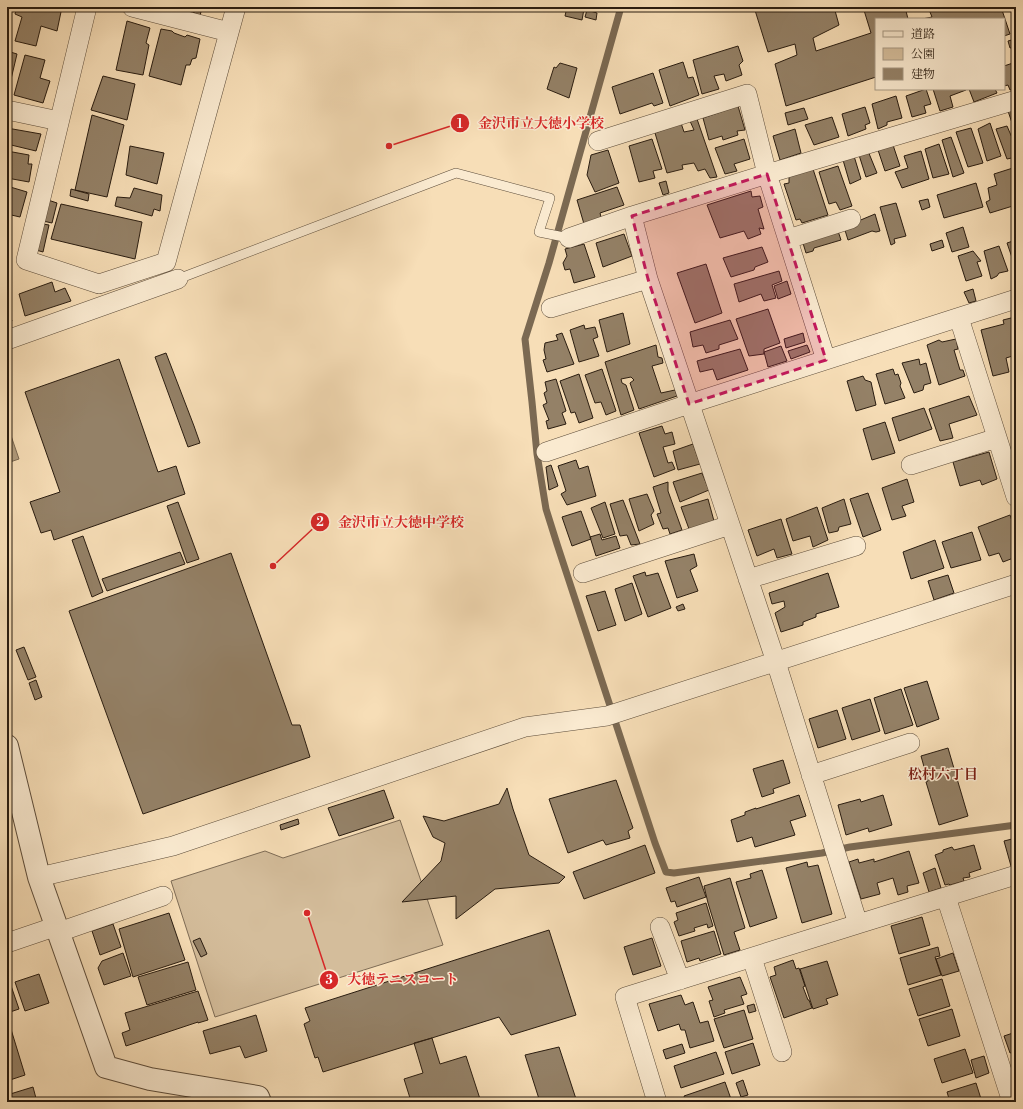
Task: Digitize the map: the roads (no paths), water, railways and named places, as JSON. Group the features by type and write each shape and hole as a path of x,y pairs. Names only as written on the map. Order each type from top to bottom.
{"street":[{"path":"87,7 26,260 99,284 166,262 236,7"},
{"path":"132,7 229,32"},
{"path":"598,140 747,94 767,174 826,360"},
{"path":"569,238 632,216 767,174 1016,100"},
{"path":"7,110 59,121"},
{"path":"632,216 648,279 776,662 858,924"},
{"path":"788,240 851,219"},
{"path":"7,340 178,278"},
{"path":"551,308 648,279"},
{"path":"546,452 689,404 1016,300"},
{"path":"959,318 1016,497"},
{"path":"911,465 997,438"},
{"path":"583,573 730,525"},
{"path":"748,579 856,546"},
{"path":"39,877 174,846 525,727 613,714 1016,584"},
{"path":"811,775 910,743"},
{"path":"7,746 39,877 106,1067 150,1079 258,1096 260,1102"},
{"path":"657,1102 624,997 1016,875"},
{"path":"7,944 163,896"},
{"path":"946,896 1012,1102"},
{"path":"660,927 680,980"},
{"path":"752,958 782,1052"}],"lane":[{"path":"178,278 456,173 550,198 539,232 569,238"}],"waterway":[{"path":"621,7 549,263 525,339 537,454 546,509 655,843 666,872 674,873 822,853 850,847 1016,825"}],"place":[{"name":"金沢市立大徳小学校","path":"389,146"},
{"name":"金沢市立大徳中学校","path":"273,566"},
{"name":"大徳テニスコート","path":"307,913"}],"district":[{"name":"松村六丁目","path":"943,774"}]}
